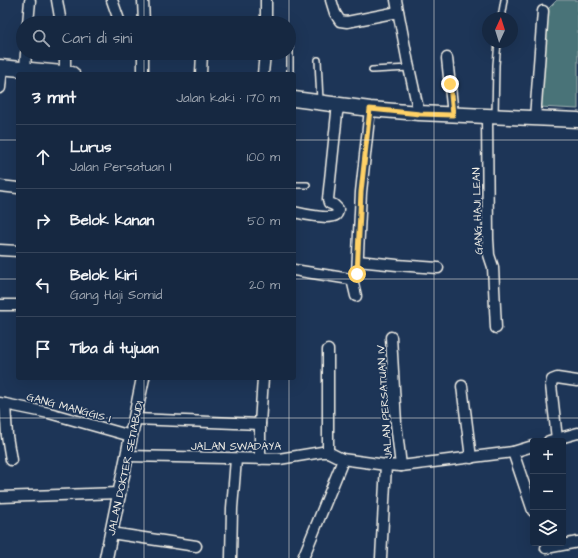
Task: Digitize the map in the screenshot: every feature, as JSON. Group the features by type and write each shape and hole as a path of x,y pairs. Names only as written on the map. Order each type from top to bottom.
{"main road":[{"path":"1,67 51,72"},
{"path":"296,99 420,114 578,120"}],"street":[{"path":"57,0 60,16"},
{"path":"112,0 118,16"},
{"path":"143,0 144,16"},
{"path":"266,0 266,16"},
{"path":"331,0 335,13 340,21 347,22 398,12"},
{"path":"396,0 409,68 420,114"},
{"path":"29,16 30,1"},
{"path":"535,118 543,11"},
{"path":"447,58 453,115"},
{"path":"25,69 26,60"},
{"path":"66,60 69,72"},
{"path":"143,72 144,60"},
{"path":"201,72 202,60"},
{"path":"263,72 264,60"},
{"path":"0,88 1,67"},
{"path":"296,212 328,217 337,214 338,209 329,203 328,199 340,105"},
{"path":"352,279 357,274 361,192 370,109"},
{"name":"GANG HAJI LEAN","path":"491,116 488,239 489,255 492,267 496,328"},
{"path":"0,186 16,188"},
{"path":"0,250 16,251"},
{"path":"358,261 438,268"},
{"path":"296,270 352,279"},
{"path":"352,279 356,296"},
{"path":"0,305 16,305"},
{"name":"JALAN PERSATUAN IV","path":"391,337 396,423 401,466"},
{"path":"328,350 328,452 342,459 386,466 401,466 513,452 530,447"},
{"path":"553,438 552,380 557,378 576,381"},
{"name":"JALAN DOKTER SETIABUDI","path":"106,558 143,380"},
{"path":"260,459 260,424 263,380"},
{"path":"462,386 471,458"},
{"path":"3,403 11,460"},
{"name":"GANG MANGGIS I","path":"3,403 50,413 131,436"},
{"path":"135,419 260,424"},
{"path":"560,438 578,433"},
{"name":"JALAN SWADAYA","path":"127,456 279,459 328,452"},
{"path":"513,452 533,510"},
{"path":"231,558 232,508 236,459"},
{"path":"303,558 341,465 342,459"},
{"path":"381,558 386,466"},
{"path":"0,497 119,493"},
{"path":"111,533 196,546"},
{"path":"566,543 578,542"},
{"path":"545,546 549,558"}],"lane":[{"path":"501,12 504,0"},
{"path":"491,116 497,48"},
{"path":"290,60 290,72"},
{"path":"318,60 320,102"},
{"path":"372,70 409,68"},
{"path":"296,185 307,185"}],"green space":[{"path":"557,0 578,0 578,109 539,107 544,13"}],"route":[{"path":"357,274 361,192 370,109 420,114 453,115 450,84"}]}
